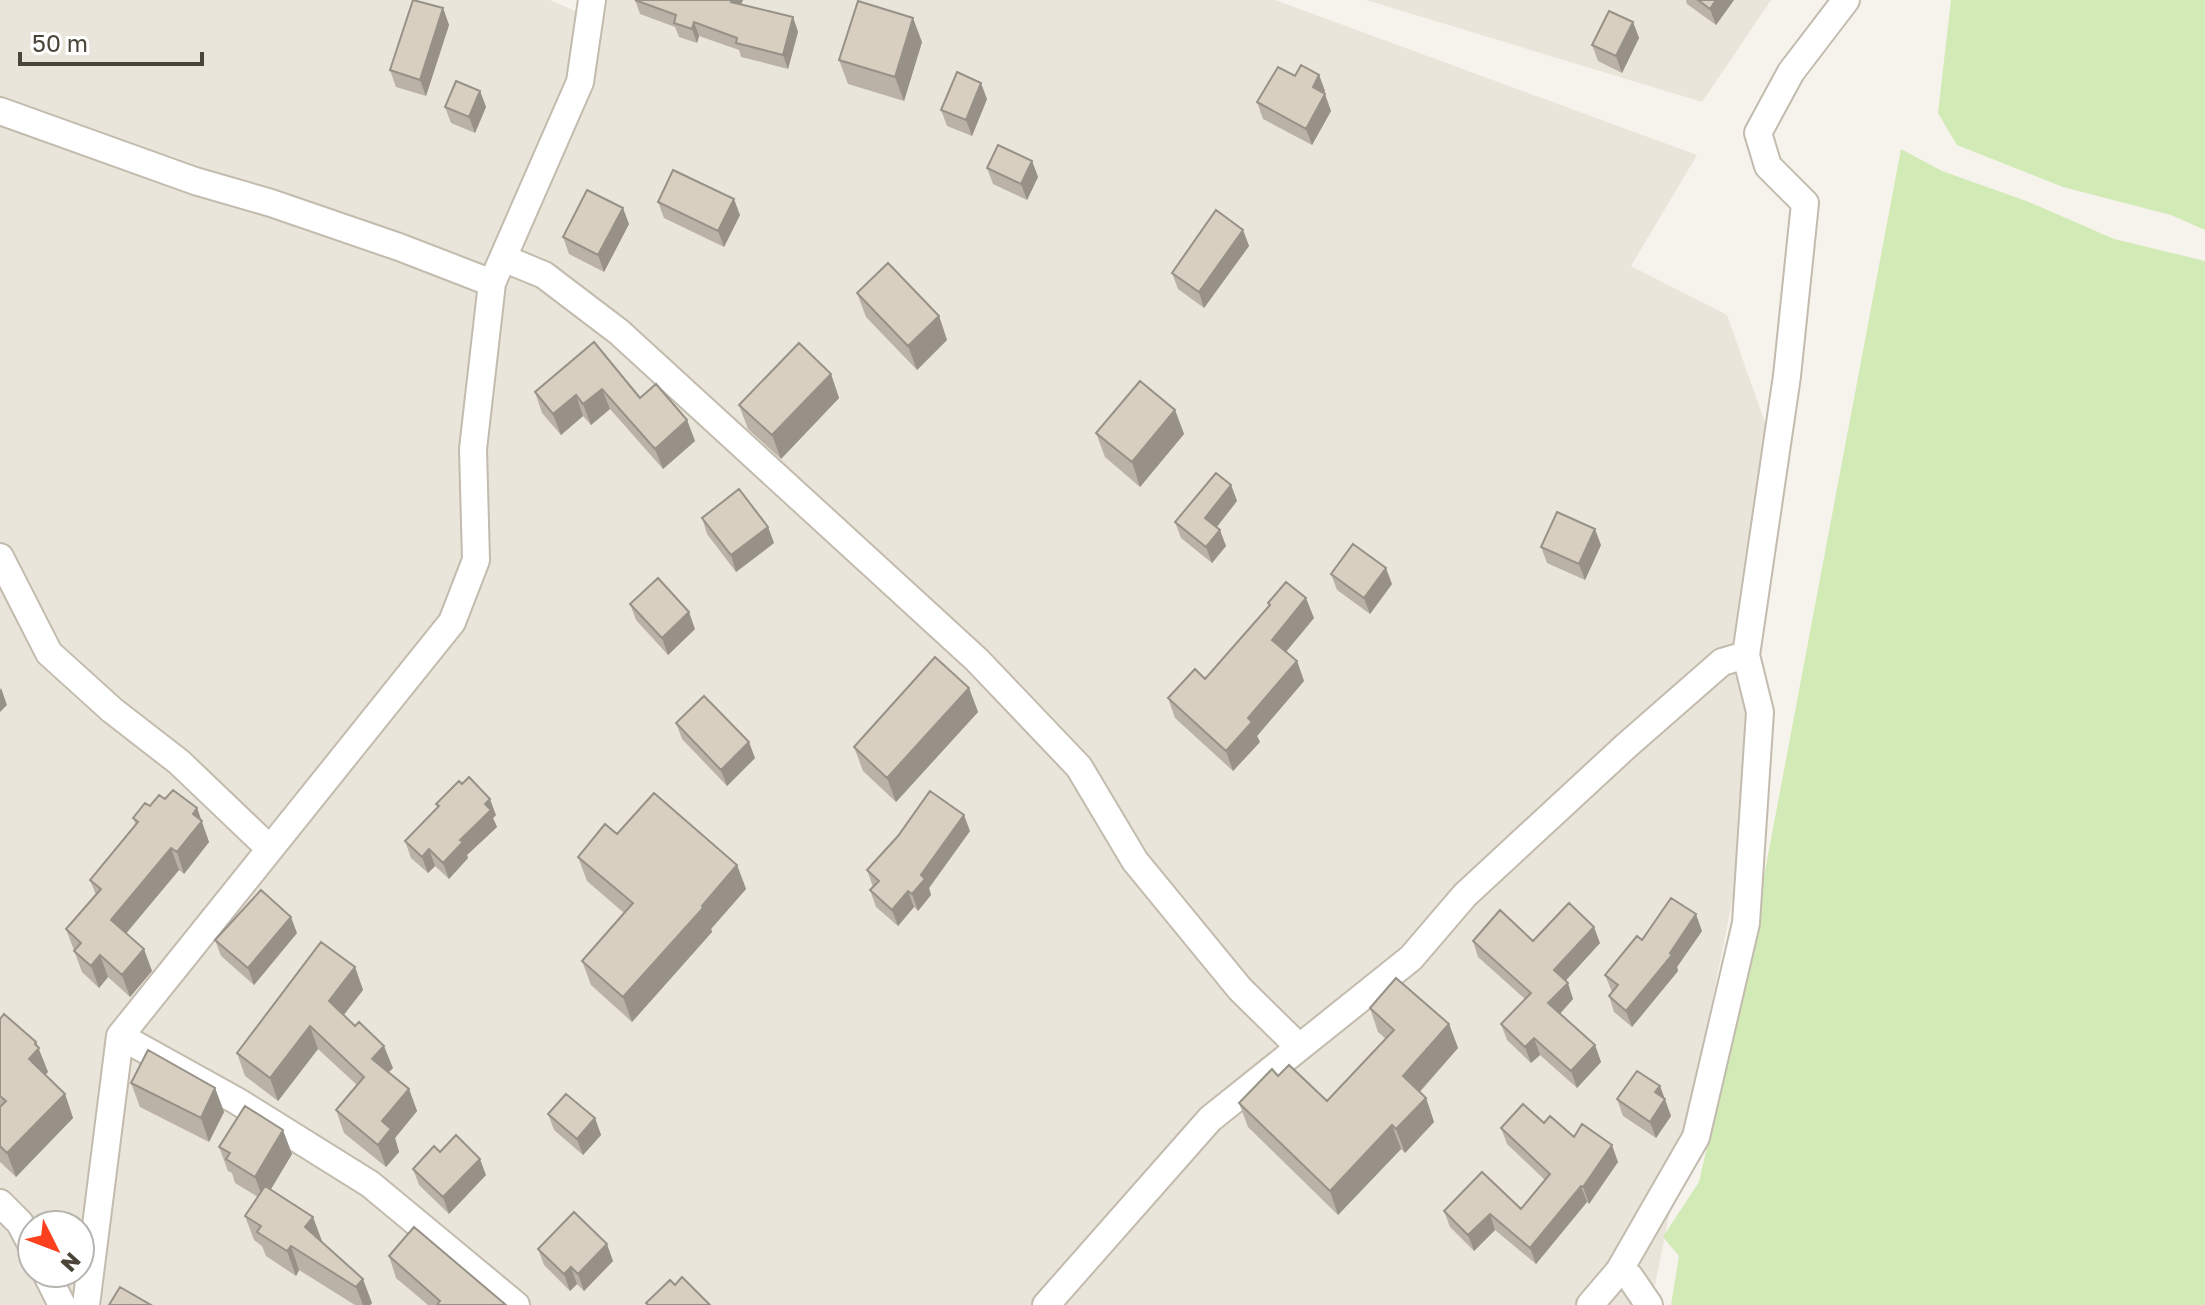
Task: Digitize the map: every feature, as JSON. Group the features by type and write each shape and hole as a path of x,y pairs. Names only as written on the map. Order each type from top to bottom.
{"street":[{"path":"86,1305 120,1036 452,622 476,560 473,449 492,283 580,82 592,0"},
{"path":"1590,1305 1619,1271 1696,1137 1746,923 1760,712 1746,655 1787,376 1805,203 1768,166 1758,133 1791,72 1846,0"},
{"path":"0,111 195,181 271,203 399,247 492,283"},
{"path":"503,258 544,275 619,332 977,660 1079,767 1135,861 1240,989 1299,1047"},
{"path":"4,574 49,653 112,710 179,762 270,849"},
{"path":"1046,1305 1210,1119 1411,958 1465,895 1722,662 1746,655"},
{"path":"120,1036 237,1101 370,1184 516,1305"},
{"path":"0,1203 16,1219"},
{"path":"1619,1271 1630,1277 1649,1305"}],"shaded area":[{"path":"0,0 550,0 596,20 597,0 1275,0 1697,155 1631,266 1727,315 1775,451 1738,646 1759,697 1742,853 1651,1305 0,1305"},
{"path":"1366,0 1771,0 1702,102"}],"green space":[{"path":"1951,0 2205,0 2205,230 2171,215 2063,187 1957,145 1938,113"},
{"path":"1901,149 1942,171 2029,202 2114,239 2205,261 2205,1305 1671,1305 1679,1256 1663,1237 1699,1182 1742,993"}],"building":[{"path":"413,0 443,8 420,80 390,70"},
{"path":"635,0 732,0 793,17 783,55 736,43 737,38 694,22 692,29 674,23 676,15"},
{"path":"1698,0 1716,0 1710,9"},
{"path":"858,1 913,18 895,77 839,60"},
{"path":"1609,11 1633,22 1616,56 1592,45"},
{"path":"1301,65 1319,75 1313,87 1325,94 1306,129 1257,102 1278,67 1295,76"},
{"path":"957,72 981,83 966,120 941,110"},
{"path":"456,81 480,91 469,117 445,107"},
{"path":"998,145 1032,161 1021,184 987,168"},
{"path":"673,170 734,199 718,231 658,202"},
{"path":"587,190 623,208 598,255 563,237"},
{"path":"1216,210 1243,230 1199,292 1172,273"},
{"path":"888,263 939,316 908,346 857,293"},
{"path":"594,342 640,398 656,384 687,420 655,449 602,389 583,404 576,395 553,414 535,392"},
{"path":"799,343 831,374 772,435 739,405"},
{"path":"1140,381 1175,410 1132,462 1096,433"},
{"path":"1216,473 1231,485 1205,518 1220,530 1206,547 1175,522"},
{"path":"739,489 768,527 731,555 702,518"},
{"path":"1557,512 1595,529 1579,564 1541,547"},
{"path":"1353,544 1386,568 1364,598 1331,574"},
{"path":"658,578 689,612 662,638 630,604"},
{"path":"1286,582 1306,598 1272,640 1297,661 1248,718 1252,722 1226,751 1168,698 1195,669 1205,679 1270,605 1268,603"},
{"path":"935,657 969,688 887,778 854,747"},
{"path":"704,696 749,742 721,770 676,723"},
{"path":"469,777 490,799 485,804 491,810 460,840 463,842 443,863 429,849 422,857 405,841 459,781 462,784"},
{"path":"173,790 197,808 193,814 202,821 177,852 171,848 111,920 144,949 122,975 100,955 91,966 74,951 81,943 66,929 101,889 90,880 138,822 133,818 145,803 150,806 159,795 165,799"},
{"path":"930,791 964,815 921,875 925,879 912,894 908,891 892,910 870,890 879,881 867,870 898,836"},
{"path":"654,793 737,865 623,997 582,961 633,903 578,857 605,824 617,834"},
{"path":"261,890 291,917 248,968 215,940"},
{"path":"1671,898 1696,914 1670,953 1672,955 1626,1011 1609,996 1618,985 1605,975 1637,936 1642,940"},
{"path":"1569,903 1594,927 1554,970 1568,983 1548,1003 1595,1045 1571,1071 1534,1038 1525,1047 1501,1024 1531,993 1473,941 1500,910 1533,941"},
{"path":"321,942 355,967 329,1001 355,1026 359,1022 384,1046 372,1059 409,1089 382,1121 391,1129 378,1145 336,1110 364,1077 310,1026 270,1078 237,1053"},
{"path":"1396,978 1449,1024 1403,1076 1426,1098 1396,1129 1392,1125 1330,1191 1239,1103 1272,1069 1278,1076 1289,1065 1327,1101 1394,1030 1370,1008"},
{"path":"4,1014 36,1042 39,1048 29,1059 65,1094 7,1153 0,1146 0,1107 6,1101 0,1096 0,1019"},
{"path":"148,1050 215,1088 201,1118 131,1083"},
{"path":"1637,1071 1660,1086 1655,1092 1665,1099 1650,1122 1617,1099"},
{"path":"566,1094 595,1118 577,1139 548,1114"},
{"path":"1523,1104 1544,1123 1550,1116 1574,1137 1582,1124 1612,1145 1583,1187 1530,1248 1490,1214 1468,1235 1444,1211 1482,1172 1521,1209 1550,1174 1501,1128"},
{"path":"245,1106 283,1130 255,1177 226,1159 230,1153 219,1147"},
{"path":"456,1135 480,1159 443,1197 413,1169 434,1146 440,1152"},
{"path":"265,1186 313,1217 305,1227 363,1279 356,1287 291,1246 287,1251 257,1232 261,1226 245,1216"},
{"path":"574,1212 607,1244 578,1274 571,1267 564,1274 538,1249"},
{"path":"414,1227 506,1305 437,1305 440,1301 389,1256"},
{"path":"682,1277 710,1305 646,1303 670,1280 675,1285"},
{"path":"120,1287 151,1305 109,1305"}]}
